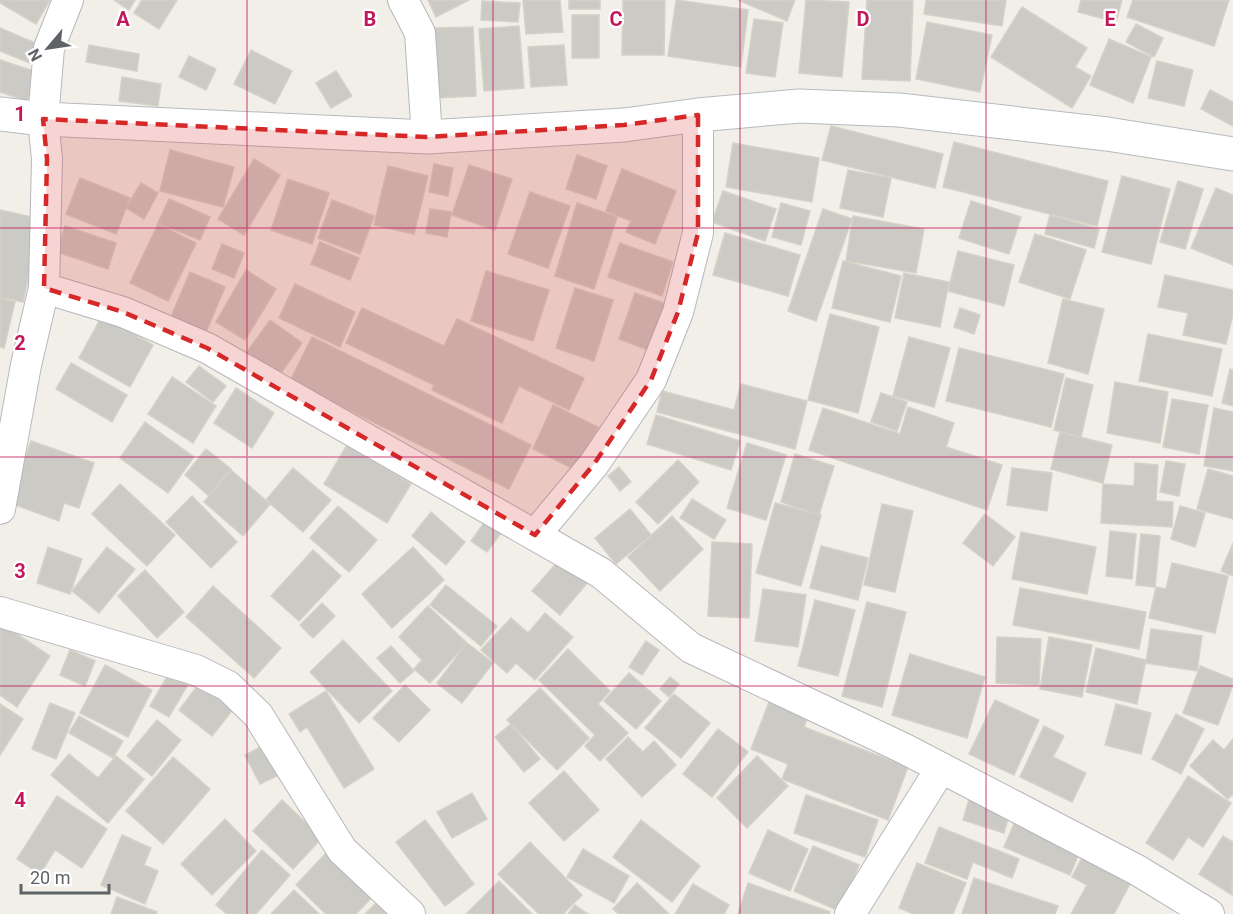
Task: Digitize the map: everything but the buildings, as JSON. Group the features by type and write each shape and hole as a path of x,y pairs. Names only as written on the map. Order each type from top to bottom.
{"main road":[{"path":"0,114 43,119 427,137 624,125 698,115 799,106 899,110 1107,134 1233,154"}],"street":[{"path":"0,508 44,288 47,159 43,119 49,48 68,0"},
{"path":"404,0 420,33 427,137"},
{"path":"535,535 594,464 651,380 674,321 698,233 698,115"},
{"path":"44,288 123,312 207,348 601,573 691,648 941,768 1137,870 1209,914"},
{"path":"0,612 196,670 228,686 258,715 342,850 410,914"},
{"path":"850,914 941,768"}],"highlighted area":[{"path":"698,115 698,233 678,312 651,380 594,464 535,535 207,348 123,312 44,288 47,159 43,119 427,137 624,125"}]}
